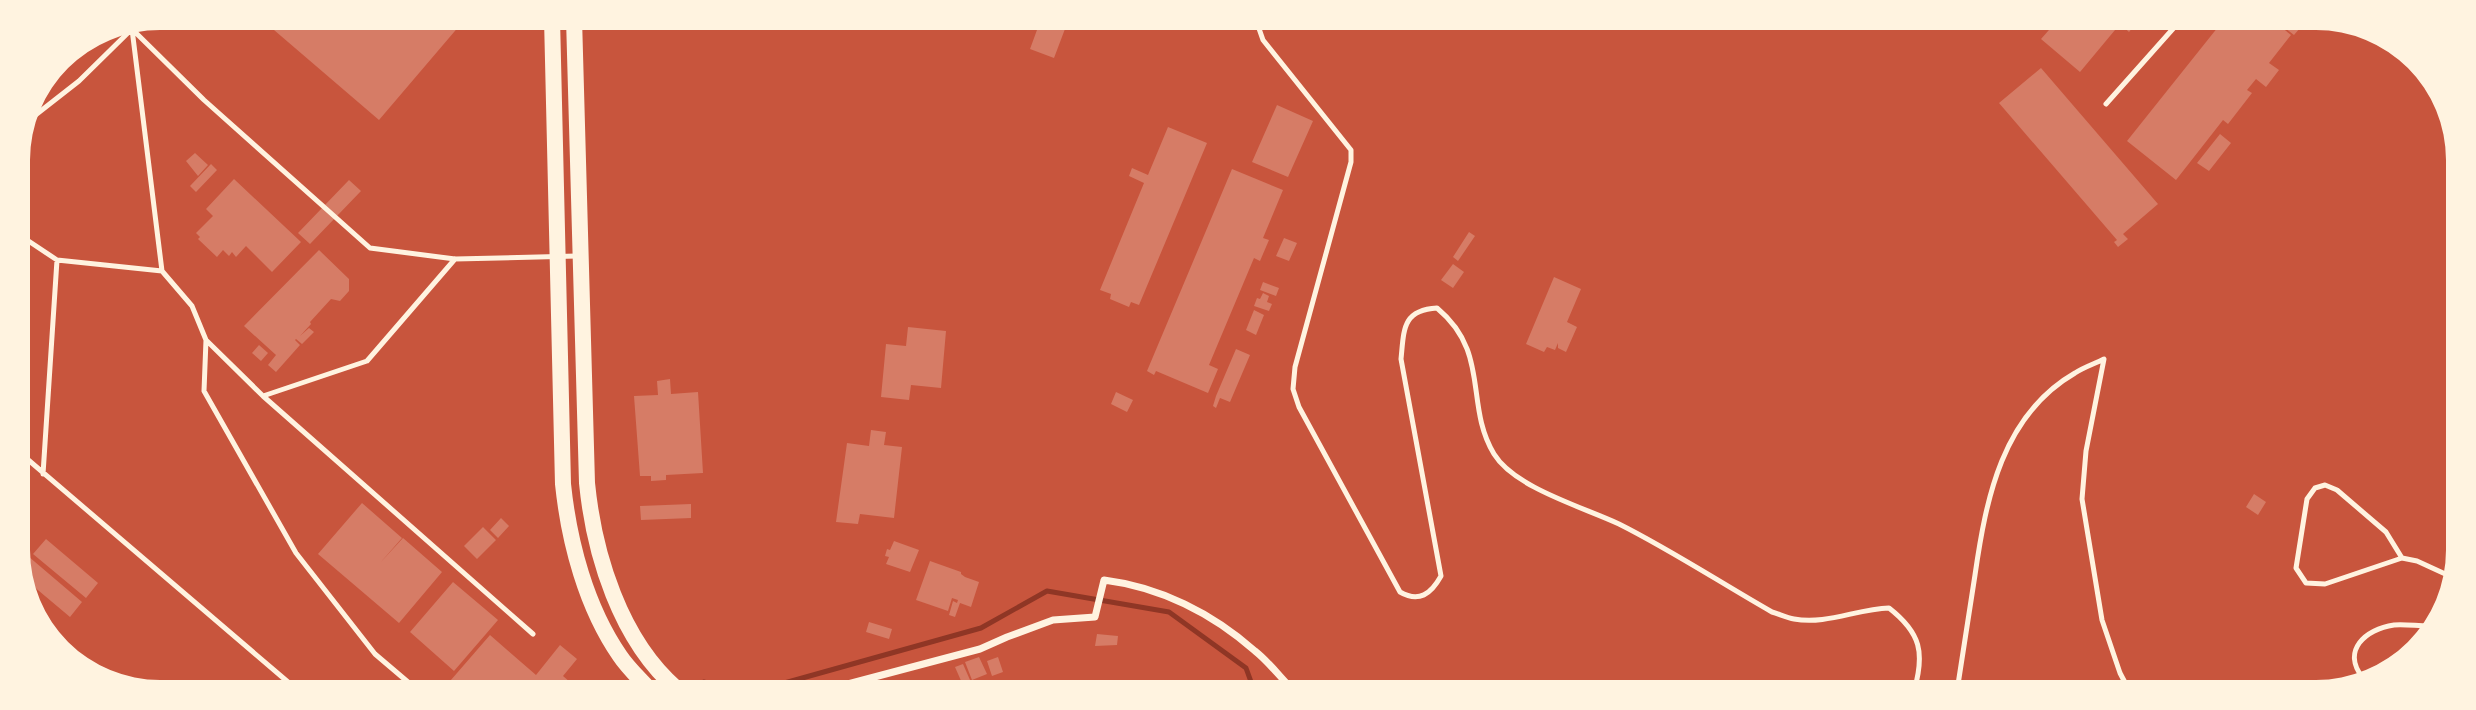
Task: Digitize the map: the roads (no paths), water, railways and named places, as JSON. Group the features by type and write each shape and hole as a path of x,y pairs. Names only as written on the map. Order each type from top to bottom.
{"main road":[{"path":"552,30 563,484 567,525 583,579 599,618 620,656 641,680"},
{"path":"574,30 587,482 591,523 603,569 637,641 670,680"}],"street":[{"path":"863,680 980,649 1053,620 1095,617 1104,580 1134,584 1192,606 1255,650 1284,680"}],"lane":[{"path":"1260,30 1263,40 1351,150 1352,162 1295,367 1293,389 1299,407 1401,592 1410,597 1423,597 1434,590 1441,576 1401,359 1405,328 1412,315 1421,309 1437,308 1452,321 1469,352 1484,431 1495,455 1507,468 1533,485 1620,525 1772,612 1794,619 1819,620 1875,608 1889,608 1906,622 1919,645 1920,670 1917,680"},
{"path":"2106,104 2172,30"},
{"path":"132,32 162,271 192,306 206,340 263,396 533,634"},
{"path":"135,32 204,100 370,248 456,259 580,256"},
{"path":"39,112 79,81 127,34"},
{"path":"30,241 57,260 162,271"},
{"path":"263,396 367,361 456,259"},
{"path":"43,474 57,260"},
{"path":"206,340 204,391 296,553 375,654 406,680"},
{"path":"1959,680 1983,517 1993,478 2012,439 2039,401 2074,373 2104,359 2086,451 2082,499 2102,620 2124,680"},
{"path":"30,463 286,680"},
{"path":"2402,558 2386,532 2337,490 2325,485 2315,488 2307,499 2296,554 2296,568 2305,583 2325,584 2402,558 2417,561 2444,573"},
{"path":"2358,673 2353,655 2358,644 2371,632 2393,625 2421,626"}],"waterway":[{"path":"795,680 981,628 1047,591 1169,612 1246,668 1250,680"}]}
